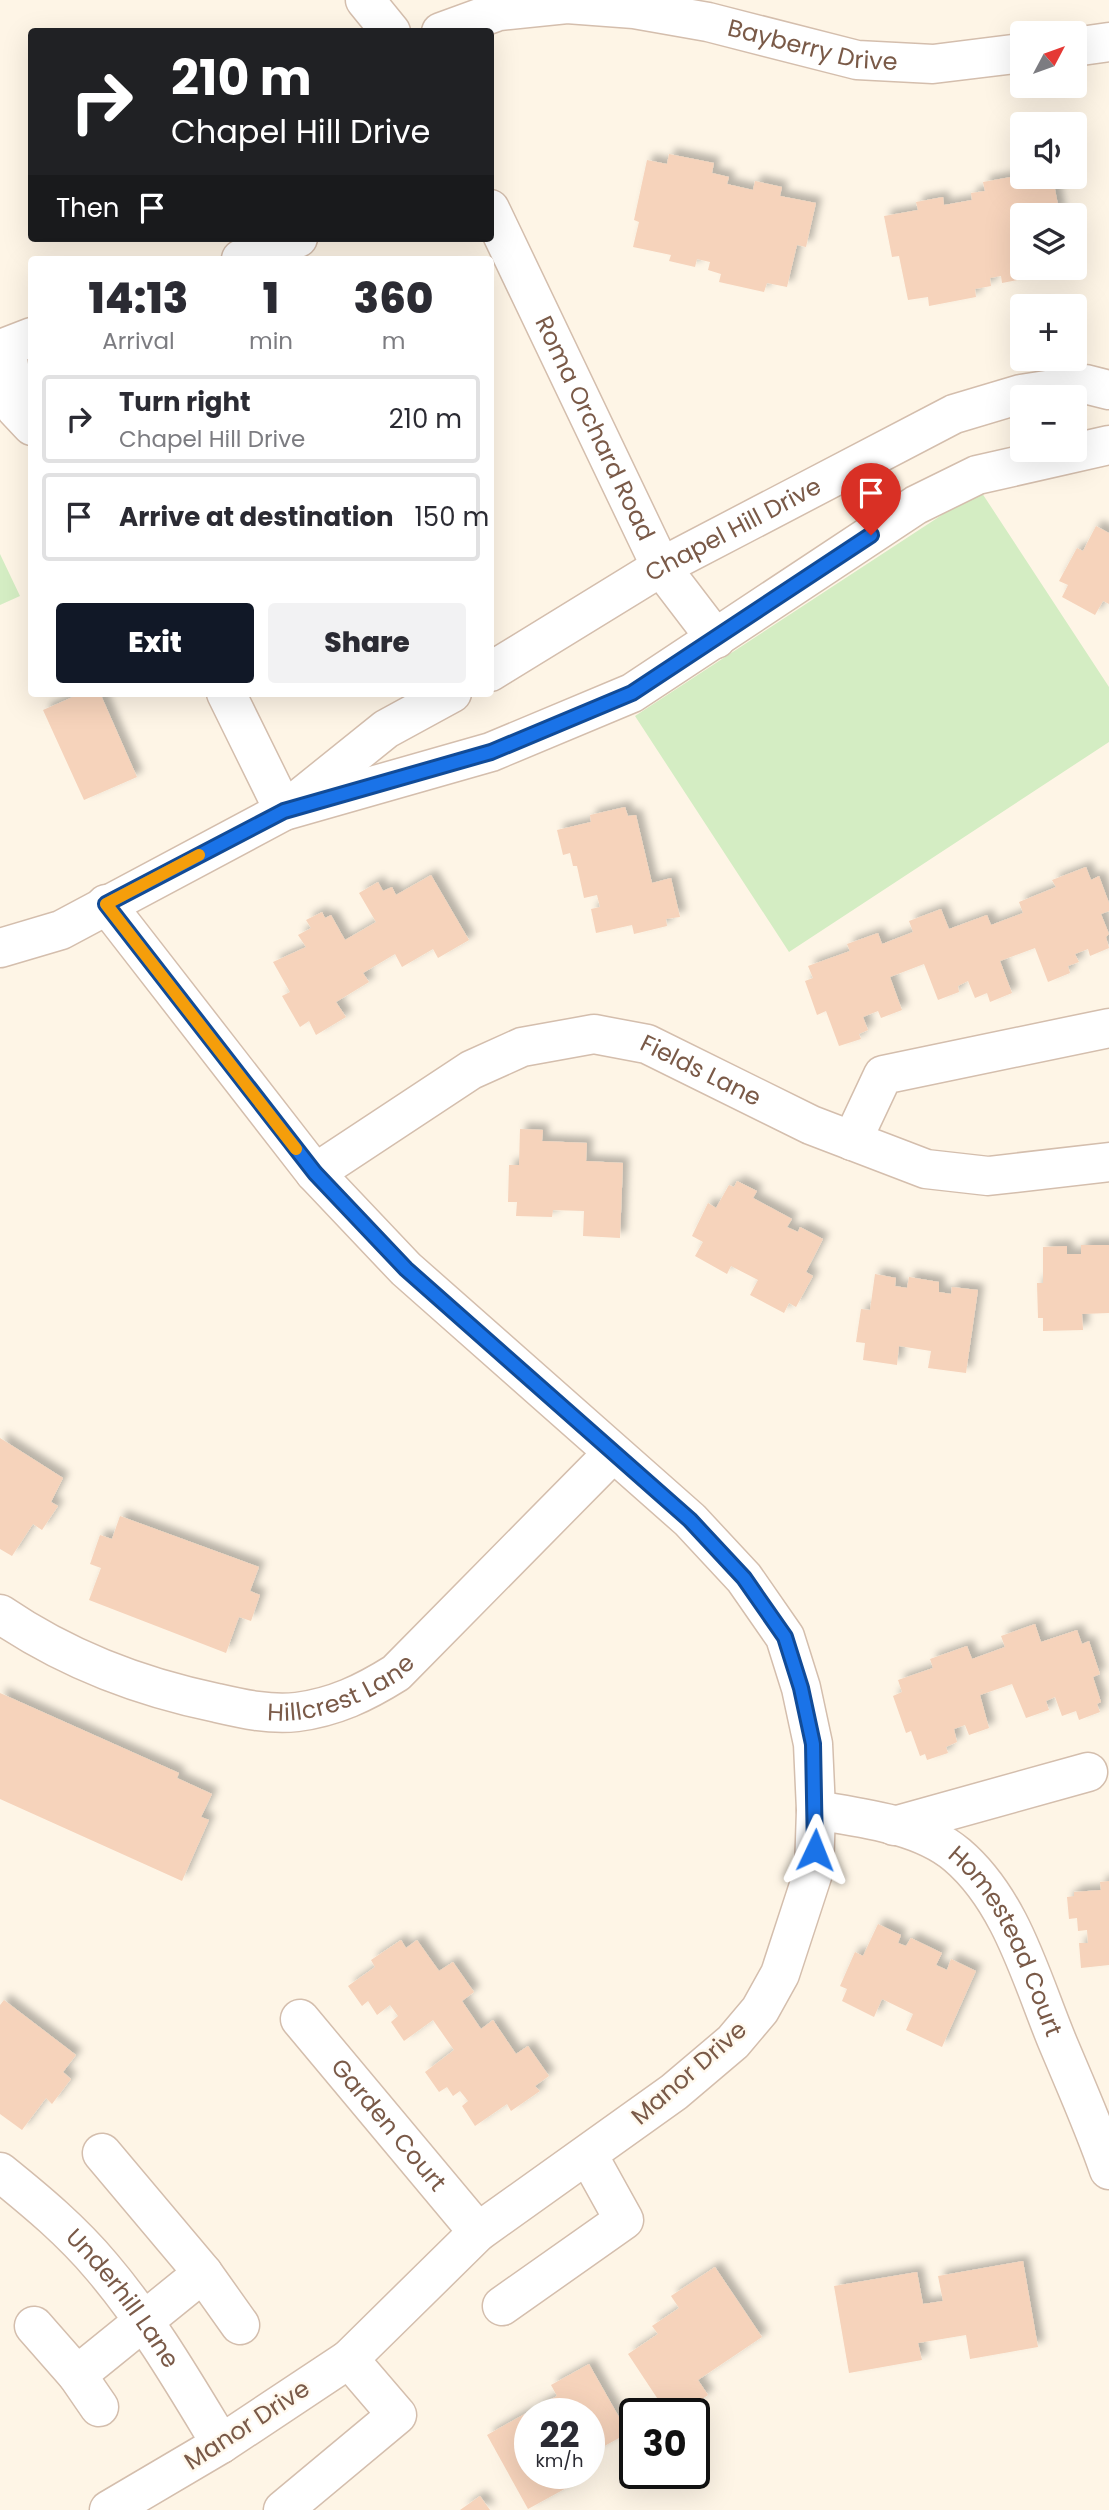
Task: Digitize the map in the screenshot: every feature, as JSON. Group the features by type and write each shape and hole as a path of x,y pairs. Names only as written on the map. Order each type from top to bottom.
{"street":[{"path":"365,0 388,28"},
{"name":"Bayberry Drive","path":"452,28 499,11 567,4 634,9 708,22 857,60 933,64 1010,54"},
{"path":"1087,45 1109,42"},
{"name":"Roma Orchard Road","path":"494,217 661,567 716,639"},
{"path":"248,256 287,242"},
{"path":"28,339 6,347 16,409 28,422"},
{"name":"Chapel Hill Drive","path":"494,670 661,567 954,414 1021,394 1085,384 1109,390"},
{"path":"284,811 491,752 632,693 916,505 977,475 1109,445"},
{"path":"228,697 284,811"},
{"path":"0,948 61,930 284,811 386,729 445,697"},
{"name":"Manor Drive","path":"106,904 315,1173 406,1269 612,1454 690,1520 744,1578 785,1637 801,1688 813,1744 816,1810 814,1870 780,1974 760,2010 733,2042 674,2092 478,2232 349,2359 221,2444 109,2510"},
{"path":"852,1141 883,1075 1109,1028"},
{"name":"Fields Lane","path":"315,1173 471,1070 522,1047 594,1034 647,1044 811,1125 926,1169 988,1176 1109,1162"},
{"name":"Hillcrest Lane","path":"0,1614 31,1635 131,1682 254,1711 294,1712 324,1707 362,1695 396,1673 612,1454"},
{"path":"894,1826 1088,1772"},
{"name":"Homestead Court","path":"816,1810 894,1826 918,1834 956,1853 985,1884 1012,1930 1109,2170"},
{"name":"Garden Court","path":"300,2019 478,2232"},
{"path":"102,2153 203,2273 240,2325"},
{"path":"502,2306 624,2220 588,2155"},
{"name":"Underhill Lane","path":"0,2172 43,2207 101,2265 144,2322 221,2444"},
{"path":"76,2375 203,2273"},
{"path":"34,2326 99,2407"},
{"path":"283,2510 397,2415 349,2359"}],"green space":[{"path":"980,490 1109,687 1109,742 789,952 635,716"},
{"path":"0,554 20,596 0,605"}],"building":[{"path":"669,154 714,163 712,173 729,177 727,184 753,190 755,181 782,187 780,196 816,203 806,247 797,245 787,287 767,283 764,292 719,282 721,274 708,270 710,262 697,259 695,267 669,261 671,255 633,247 639,222 634,220 647,160 667,164"},
{"path":"1010,177 1010,189 1055,189 1058,203 1010,203 1010,280 1018,280 1002,283 1001,276 990,278 991,286 975,289 976,297 929,306 928,297 908,300 899,256 892,257 884,216 918,210 916,202 943,197 944,205 972,200 971,193 985,191 983,182"},
{"path":"1096,526 1109,533 1109,604 1103,601 1095,615 1062,597 1068,585 1059,581 1077,548 1083,551"},
{"path":"73,697 102,697 137,777 84,800 43,710"},
{"path":"625,807 628,816 636,815 652,883 671,878 680,917 666,919 667,926 634,934 632,925 596,933 591,909 600,907 597,895 584,898 577,866 573,866 570,853 563,855 557,830 591,822 590,815"},
{"path":"1086,867 1091,880 1099,876 1109,903 1109,911 1101,914 1109,934 1106,937 1109,948 1090,956 1088,949 1075,954 1079,962 1068,966 1070,973 1048,982 1035,948 1000,961 1012,993 990,1002 987,993 975,998 968,981 958,986 959,992 938,1000 924,964 890,977 902,1010 881,1018 878,1011 863,1017 868,1030 859,1034 861,1039 839,1046 826,1011 817,1015 805,981 813,978 808,966 850,951 847,944 878,933 882,944 913,932 909,921 941,909 949,929 987,915 991,925 1023,913 1019,902 1056,887 1052,880"},
{"path":"431,875 469,940 438,958 433,949 402,967 395,954 363,973 369,982 336,1002 346,1017 316,1035 309,1021 300,1027 282,996 290,992 273,962 306,947 298,935 311,928 306,920 322,912 325,918 331,915 345,940 376,922 359,893 378,882 383,891 392,887 396,895"},
{"path":"520,1129 543,1130 542,1141 587,1143 586,1161 623,1163 620,1238 583,1236 584,1211 553,1210 552,1217 516,1216 517,1202 508,1202 509,1165 519,1165"},
{"path":"737,1181 757,1191 753,1198 792,1219 787,1227 798,1232 800,1227 823,1239 806,1272 813,1276 796,1307 789,1303 784,1313 750,1295 758,1280 731,1266 727,1274 695,1256 703,1242 692,1236 708,1203 716,1208 729,1185 734,1187"},
{"path":"1081,1245 1109,1245 1109,1313 1082,1314 1083,1330 1043,1331 1043,1318 1038,1318 1037,1283 1043,1283 1043,1247 1067,1246 1067,1254 1081,1254"},
{"path":"875,1274 896,1278 895,1286 907,1288 909,1277 939,1282 939,1292 951,1294 952,1287 978,1290 966,1373 928,1368 931,1351 899,1346 897,1365 863,1360 865,1343 856,1342 861,1309 870,1310"},
{"path":"0,1438 63,1478 51,1502 58,1506 42,1530 33,1524 12,1556 0,1549"},
{"path":"120,1516 259,1567 250,1591 260,1595 251,1621 239,1617 226,1653 89,1600 101,1568 90,1564 100,1535 112,1539"},
{"path":"1035,1624 1041,1642 1077,1630 1082,1644 1089,1641 1100,1674 1093,1677 1101,1702 1097,1704 1100,1712 1079,1720 1076,1711 1062,1716 1055,1697 1046,1701 1049,1710 1026,1718 1012,1684 980,1695 989,1728 969,1735 965,1725 954,1729 957,1742 946,1747 948,1753 927,1760 925,1754 920,1756 911,1731 906,1733 893,1696 902,1692 898,1680 933,1668 930,1659 967,1646 972,1659 1005,1647 1001,1636"},
{"path":"0,1693 179,1773 177,1778 212,1794 201,1817 209,1820 182,1881 0,1799"},
{"path":"1109,1881 1109,1965 1081,1968 1079,1943 1088,1943 1087,1930 1078,1931 1077,1918 1069,1919 1067,1897 1074,1896 1074,1892 1101,1890 1100,1882"},
{"path":"878,1924 901,1935 898,1943 906,1946 911,1938 942,1953 936,1965 947,1970 951,1959 976,1971 942,2047 906,2030 913,2014 882,1999 874,2017 842,2001 847,1989 840,1986 855,1952 863,1956"},
{"path":"401,1940 406,1948 417,1940 439,1971 453,1962 474,1992 462,2001 481,2029 493,2020 516,2054 528,2046 549,2076 535,2086 540,2091 511,2111 507,2104 475,2126 462,2106 468,2101 460,2091 453,2096 447,2087 439,2092 425,2072 454,2050 433,2020 404,2041 391,2022 398,2016 390,2005 377,2015 368,2001 362,2006 348,1986 375,1967 371,1960"},
{"path":"4,2000 76,2055 63,2072 71,2079 52,2104 46,2098 22,2130 0,2114 0,2005"},
{"path":"1023,2261 1038,2347 970,2359 966,2335 918,2343 922,2360 849,2373 834,2286 917,2272 923,2304 943,2301 938,2276"},
{"path":"715,2267 762,2337 698,2380 708,2395 704,2398 657,2398 628,2354 658,2334 652,2326 679,2308 671,2296"},
{"path":"589,2364 619,2417 619,2438 605,2446 605,2398 553,2398 557,2396 551,2385"},
{"path":"514,2420 514,2484 487,2435"},
{"path":"517,2489 565,2489 528,2509"},
{"path":"480,2496 490,2510 460,2510"}],"slow traffic":[{"path":"199,855 106,904 296,1149"}],"route":[{"path":"815,1850 813,1744 801,1688 785,1637 744,1578 690,1520 612,1454 406,1269 315,1173 106,904 284,811 491,752 632,693 871,535"}]}
